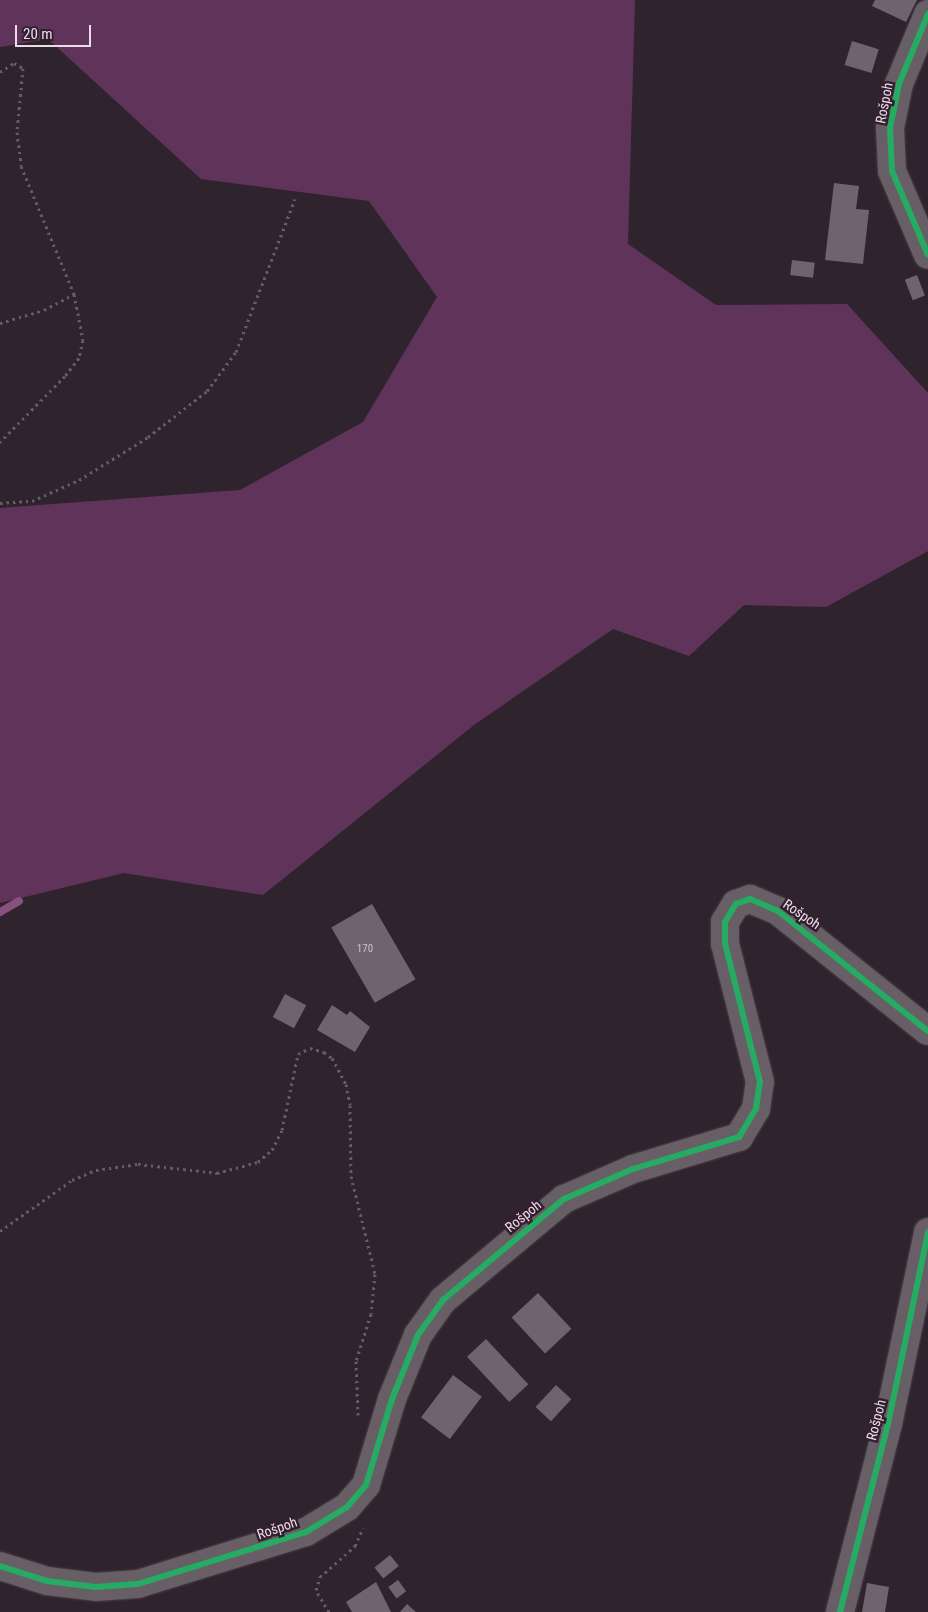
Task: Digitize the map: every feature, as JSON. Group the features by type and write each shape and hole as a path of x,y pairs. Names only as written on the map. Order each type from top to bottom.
{"street":[{"name":"Rošpoh","path":"928,14 899,84 890,128 892,170 928,255"},
{"name":"Rošpoh","path":"0,1566 47,1581 96,1587 138,1584 306,1532 347,1507 366,1485 392,1399 418,1336 443,1300 564,1199 633,1169 739,1138 756,1109 760,1082 725,944 725,922 736,904 750,899 778,911 928,1031"},
{"name":"Rošpoh","path":"840,1612 888,1424 928,1232"}],"path":[{"path":"0,72 14,63 23,68 17,132 21,166 74,294 83,325 79,358 0,442"},
{"path":"0,503 32,501 79,480 148,437 207,391 236,352 295,199"},
{"path":"0,323 44,310 74,294"},
{"path":"0,1231 72,1180 96,1170 138,1164 217,1173 258,1162 272,1150 282,1130 298,1054 310,1048 324,1052 332,1058 346,1084 350,1105 351,1176 375,1274 371,1314 356,1361 359,1421"},
{"path":"329,1612 316,1590 320,1577 355,1546 362,1533 363,1522 347,1507"}],"shaded area":[{"path":"0,0 635,0 628,244 716,305 847,304 928,393 928,551 826,607 744,605 689,656 613,629 474,725 263,895 124,873 0,903 0,508 240,490 363,422 437,297 369,201 201,179 48,39 0,47"}],"building":[{"path":"875,0 917,0 906,22 872,6"},
{"path":"852,41 879,49 871,73 845,65"},
{"path":"834,183 859,186 856,209 869,210 863,264 825,260"},
{"path":"792,260 815,263 813,278 790,275"},
{"path":"917,275 925,296 913,300 905,280"},
{"path":"372,904 416,979 375,1003 331,928"},
{"path":"285,994 306,1005 294,1028 273,1017"},
{"path":"332,1005 347,1015 350,1011 370,1027 355,1052 317,1030"},
{"path":"538,1293 571,1329 545,1353 512,1318"},
{"path":"486,1339 528,1384 509,1402 467,1357"},
{"path":"453,1375 482,1397 450,1439 421,1417"},
{"path":"556,1385 571,1399 551,1421 536,1407"},
{"path":"390,1555 399,1566 383,1578 374,1568"},
{"path":"398,1580 406,1591 397,1598 388,1587"},
{"path":"376,1582 391,1612 352,1612 346,1602"},
{"path":"867,1583 889,1587 885,1612 862,1612"},
{"path":"407,1604 416,1612 400,1612"}],"waterway":[{"path":"0,912 19,901"}],"cycle path":[{"path":"928,14 899,84 890,128 892,171 928,255"},
{"path":"0,1566 47,1581 96,1587 138,1584 306,1532 347,1507 366,1485 392,1399 418,1335 443,1300 564,1199 633,1169 739,1137 756,1109 760,1082 725,944 725,922 736,904 750,899 778,911 928,1031"},
{"path":"840,1612 888,1424 928,1232"}]}
